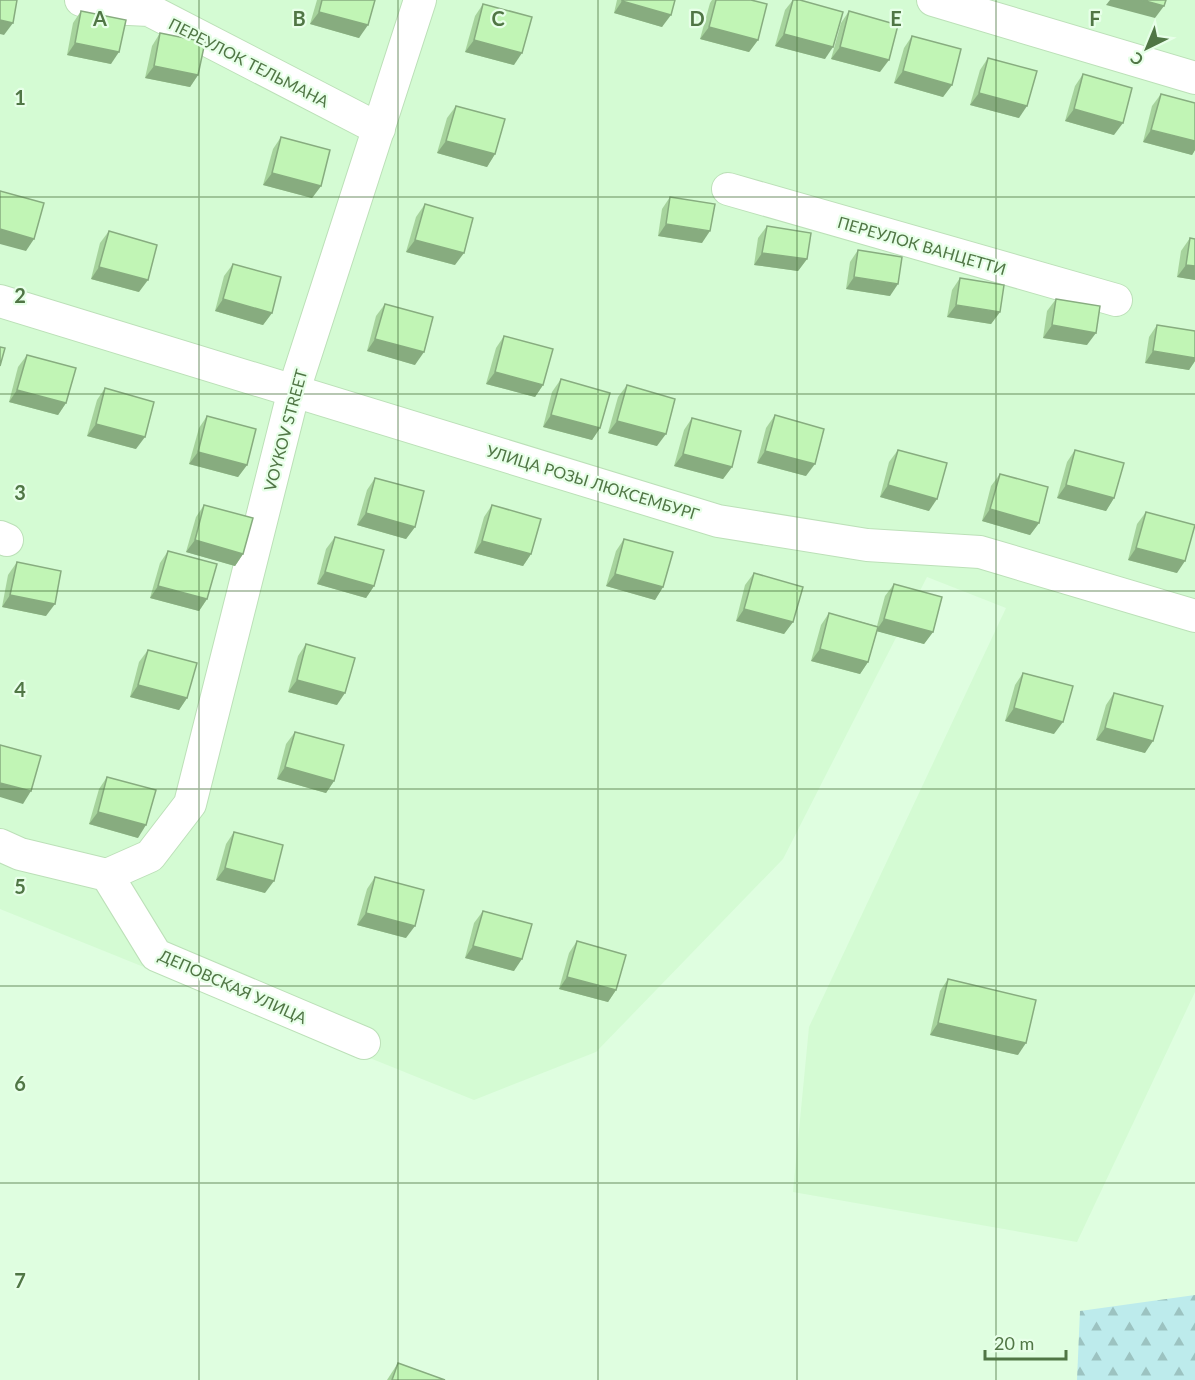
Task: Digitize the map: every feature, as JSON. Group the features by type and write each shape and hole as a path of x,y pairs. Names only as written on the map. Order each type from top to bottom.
{"street":[{"name":"ПЕРЕУЛОК ТЕЛЬМАНА","path":"81,0 109,9 149,10 379,129"},
{"name":"VOYKOV STREET","path":"107,875 150,856 190,804 294,390 420,0"},
{"path":"933,0 1195,78"},
{"name":"ПЕРЕУЛОК ВАНЦЕТТИ","path":"728,189 1116,300"},
{"name":"УЛИЦА РОЗЫ ЛЮКСЕМБУРГ","path":"0,301 718,521 867,545 980,552 1195,616"},
{"path":"0,846 20,854 107,875"},
{"name":"ДЕПОВСКАЯ УЛИЦА","path":"107,875 156,955 364,1043"}],"shaded area":[{"path":"0,0 1195,0 1195,992 1077,1242 793,1192 809,1027 1006,608 927,577 783,859 596,1052 474,1100 0,909"}],"green space":[{"path":"1195,1295 1195,1380 1077,1380 1080,1311"}],"building":[{"path":"0,0 17,0 13,23 0,20"},
{"path":"322,0 375,0 368,25 319,12"},
{"path":"622,0 675,0 671,15"},
{"path":"716,0 751,0 767,4 758,40 709,27"},
{"path":"793,0 843,12 833,47 784,34"},
{"path":"1142,0 1166,0 1164,6"},
{"path":"483,4 532,17 522,53 474,40"},
{"path":"81,11 126,20 119,52 75,43"},
{"path":"849,11 898,25 889,60 840,47"},
{"path":"160,33 205,42 198,75 154,66"},
{"path":"912,36 961,49 952,85 903,71"},
{"path":"988,58 1037,71 1027,106 979,93"},
{"path":"1083,74 1132,88 1123,123 1074,109"},
{"path":"1161,94 1195,103 1195,141 1151,130"},
{"path":"456,106 505,119 495,154 446,141"},
{"path":"281,137 330,150 321,186 272,173"},
{"path":"0,191 44,203 34,239 0,229"},
{"path":"670,197 715,204 710,231 666,224"},
{"path":"425,204 473,218 464,253 415,240"},
{"path":"767,226 811,233 807,259 762,253"},
{"path":"109,231 157,245 148,280 99,267"},
{"path":"1190,238 1195,239 1195,266 1186,265"},
{"path":"858,250 902,257 898,284 854,277"},
{"path":"233,264 281,277 272,313 223,299"},
{"path":"960,278 1004,285 1000,312 956,305"},
{"path":"1056,299 1100,306 1096,333 1052,325"},
{"path":"385,304 433,317 424,352 375,339"},
{"path":"1157,325 1195,331 1195,358 1153,351"},
{"path":"504,336 553,349 543,385 495,372"},
{"path":"0,347 5,348 0,366"},
{"path":"27,355 76,368 66,403 17,390"},
{"path":"561,379 610,393 600,428 551,415"},
{"path":"627,385 675,399 666,434 617,421"},
{"path":"105,388 154,402 145,437 96,424"},
{"path":"775,415 824,429 815,464 765,451"},
{"path":"207,416 256,429 247,465 198,452"},
{"path":"692,418 741,431 732,467 683,454"},
{"path":"898,450 947,463 937,499 888,485"},
{"path":"1075,450 1124,463 1114,498 1066,485"},
{"path":"1000,474 1048,487 1039,523 990,509"},
{"path":"375,478 424,491 415,527 366,513"},
{"path":"204,505 253,518 243,554 195,540"},
{"path":"492,505 541,519 531,554 482,541"},
{"path":"1146,512 1195,525 1185,561 1136,548"},
{"path":"335,537 384,550 374,586 325,572"},
{"path":"624,539 673,552 663,587 615,574"},
{"path":"168,551 217,564 207,599 158,586"},
{"path":"17,562 61,571 55,604 10,595"},
{"path":"754,573 803,587 793,622 744,609"},
{"path":"894,584 942,597 933,632 884,619"},
{"path":"829,613 878,627 868,662 820,649"},
{"path":"306,644 355,658 345,693 297,680"},
{"path":"148,650 197,663 187,698 138,685"},
{"path":"1023,673 1073,686 1063,722 1014,708"},
{"path":"1114,693 1163,706 1153,741 1105,728"},
{"path":"295,732 344,745 334,781 285,767"},
{"path":"0,745 41,756 31,791 0,783"},
{"path":"107,777 156,790 146,825 98,812"},
{"path":"234,832 283,845 274,881 225,868"},
{"path":"375,877 424,890 415,926 366,913"},
{"path":"483,911 532,924 522,959 473,946"},
{"path":"577,941 626,955 616,990 567,977"},
{"path":"948,979 1036,1000 1026,1043 938,1023"},
{"path":"398,1363 445,1380 392,1380"}]}
